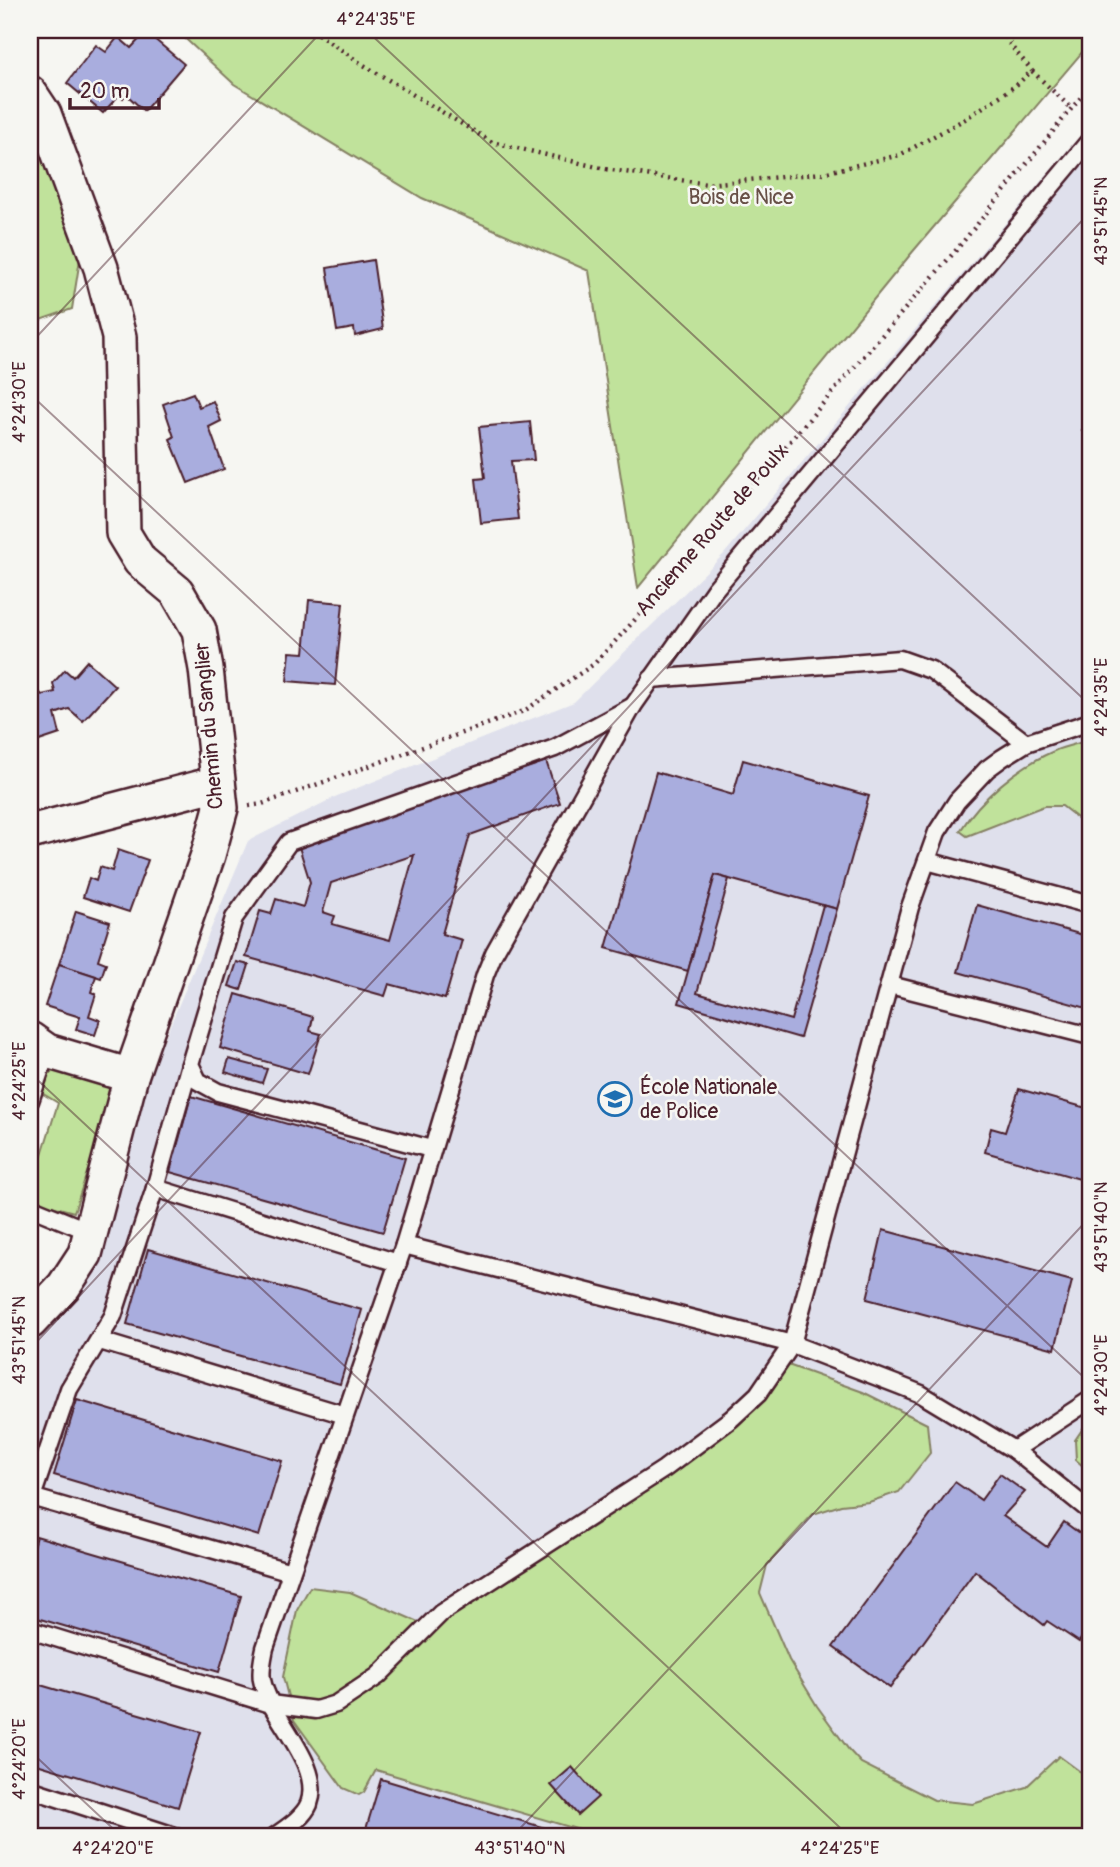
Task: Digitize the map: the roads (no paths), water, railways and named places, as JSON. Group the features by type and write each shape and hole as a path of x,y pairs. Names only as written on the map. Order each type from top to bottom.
{"street":[{"name":"Chemin du Sanglier","path":"30,93 44,114 97,255 119,337 123,533 140,561 177,593 199,630 220,795 208,855 131,1076 85,1254 64,1286 30,1322"},
{"path":"30,832 220,795"},
{"path":"38,1045 131,1076"}],"lane":[{"path":"275,1837 303,1815 312,1788 308,1771 286,1727 270,1704 261,1677 265,1648 404,1245 485,975 494,953 633,706 715,589 1090,140"},
{"path":"650,679 901,659 931,670 1026,743"},
{"path":"291,1572 31,1500 69,1389 113,1316 155,1188 234,918 289,842 555,748 633,706"},
{"path":"30,1630 270,1704 316,1710 336,1704 378,1676 441,1613 664,1469 731,1419 758,1394 792,1344 910,907 937,832 957,801 987,769 1026,743 1090,722"},
{"path":"927,861 1090,905"},
{"path":"890,985 1090,1036"},
{"path":"30,1101 38,1045"},
{"path":"190,1065 198,1081 218,1092 432,1149"},
{"path":"155,1188 398,1263"},
{"path":"30,1205 91,1232"},
{"path":"404,1245 792,1344 921,1394 1014,1450 1090,1511"},
{"path":"100,1341 345,1415"},
{"path":"1014,1450 1090,1400"},
{"path":"30,1789 178,1837"}],"place":[{"name":"École Nationale de Police","path":"615,1099"}],"park label":[{"name":"Bois de Nice","path":"741,197"}]}
